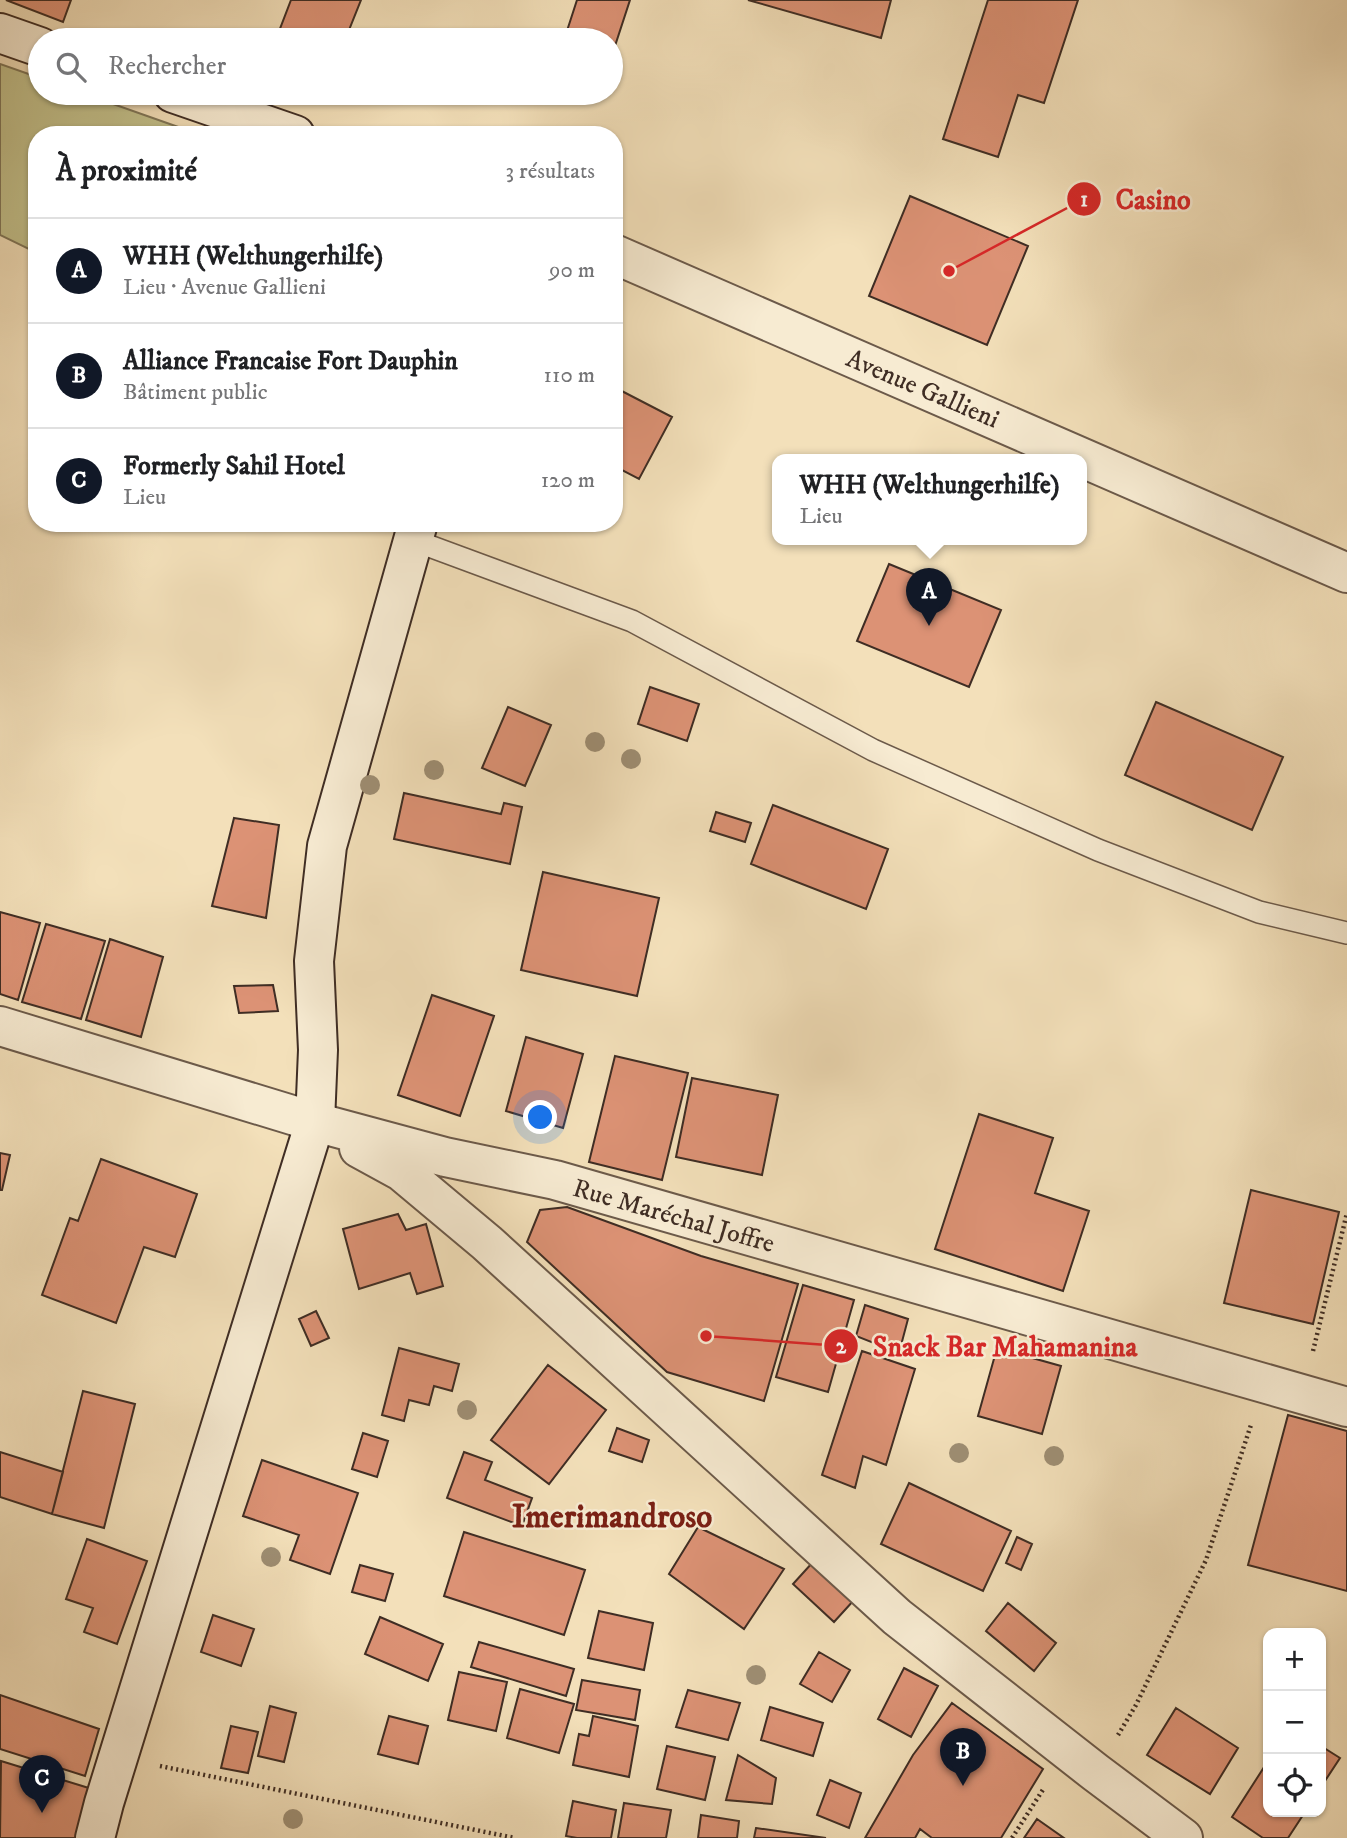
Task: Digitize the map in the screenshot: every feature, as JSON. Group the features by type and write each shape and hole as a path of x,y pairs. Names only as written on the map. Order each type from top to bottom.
{"street":[{"path":"0,33 28,43"},
{"path":"208,105 269,126"},
{"name":"Avenue Gallieni","path":"623,258 1074,454"},
{"name":"Avenue Gallieni","path":"1087,460 1347,573"},
{"path":"95,1838 315,1122 318,1050 314,961 327,846 416,532"},
{"name":"Rue Maréchal Joffre","path":"0,1026 315,1122 445,1157 555,1180 1347,1407"},
{"path":"315,1122 401,1171 444,1206 897,1617 1183,1838"}],"lane":[{"path":"418,532 632,621 873,750 1098,850 1259,912 1347,933"}],"path":[{"path":"1302,1395 1347,1213"},
{"path":"1012,1838 1136,1705 1206,1560 1264,1384"},
{"path":"118,1757 515,1838"}],"shaded area":[{"path":"0,64 28,74 28,105 116,105 176,126 28,126 28,249 0,235"}],"building":[{"path":"6,0 71,0 63,22"},
{"path":"291,0 361,0 350,28 280,28"},
{"path":"577,0 630,0 621,28 568,28"},
{"path":"748,0 891,0 881,38"},
{"path":"988,0 1078,0 1044,103 1018,95 998,157 943,139"},
{"path":"910,196 1028,246 987,345 869,296"},
{"path":"623,392 672,417 639,479 623,471"},
{"path":"889,564 1001,610 969,687 857,641"},
{"path":"650,687 699,704 687,741 638,724"},
{"path":"1156,702 1283,757 1252,830 1125,775"},
{"path":"508,707 551,725 525,786 482,768"},
{"path":"404,793 501,814 504,803 522,807 510,864 394,839"},
{"path":"773,805 888,849 866,909 751,864"},
{"path":"716,812 751,823 745,842 710,831"},
{"path":"234,818 279,825 266,918 212,906"},
{"path":"543,872 659,898 637,996 521,970"},
{"path":"0,912 40,923 18,1000 0,994"},
{"path":"46,924 105,941 81,1019 22,1002"},
{"path":"110,939 163,957 141,1037 86,1020"},
{"path":"273,985 278,1011 239,1013 234,986"},
{"path":"432,995 494,1016 460,1116 398,1095"},
{"path":"526,1037 583,1054 563,1128 506,1111"},
{"path":"615,1056 688,1073 662,1180 589,1162"},
{"path":"692,1078 778,1095 762,1175 676,1157"},
{"path":"979,1114 1053,1138 1035,1193 1089,1211 1063,1291 935,1249"},
{"path":"0,1153 10,1155 2,1190 0,1190"},
{"path":"101,1159 197,1194 175,1257 144,1247 116,1323 42,1295 70,1218 78,1221"},
{"path":"1251,1190 1339,1212 1313,1324 1224,1303"},
{"path":"567,1207 701,1256 798,1284 764,1401 667,1372 527,1242 540,1210"},
{"path":"398,1214 406,1230 426,1224 443,1286 417,1294 410,1273 359,1289 343,1229"},
{"path":"803,1285 854,1300 828,1392 776,1377"},
{"path":"865,1305 908,1319 899,1353 856,1336"},
{"path":"316,1311 329,1338 311,1346 299,1319"},
{"path":"399,1348 459,1364 452,1391 434,1386 429,1405 409,1400 404,1421 382,1415"},
{"path":"997,1348 1061,1366 1042,1434 978,1416"},
{"path":"862,1351 915,1369 886,1465 863,1456 855,1488 822,1475"},
{"path":"548,1365 606,1410 549,1484 491,1440"},
{"path":"83,1391 135,1404 104,1528 52,1514"},
{"path":"1288,1415 1347,1431 1347,1591 1248,1565"},
{"path":"617,1428 649,1440 642,1462 609,1451"},
{"path":"363,1433 388,1441 377,1477 352,1469"},
{"path":"0,1452 63,1472 52,1514 0,1497"},
{"path":"464,1452 492,1462 485,1480 532,1498 522,1526 447,1498"},
{"path":"262,1460 358,1493 330,1574 290,1560 299,1535 243,1516"},
{"path":"909,1483 1011,1531 983,1591 881,1544"},
{"path":"698,1527 784,1569 744,1629 669,1574"},
{"path":"464,1532 585,1570 564,1635 444,1596"},
{"path":"1017,1537 1032,1544 1021,1570 1006,1563"},
{"path":"87,1539 147,1561 117,1644 84,1632 93,1608 66,1599"},
{"path":"813,1562 854,1600 834,1622 793,1584"},
{"path":"360,1565 393,1574 385,1601 352,1592"},
{"path":"1008,1603 1056,1643 1034,1671 986,1631"},
{"path":"599,1611 653,1623 644,1670 588,1658"},
{"path":"213,1615 254,1629 241,1666 201,1652"},
{"path":"380,1617 443,1644 428,1681 365,1654"},
{"path":"479,1642 574,1669 566,1696 471,1667"},
{"path":"819,1652 850,1670 832,1702 800,1684"},
{"path":"904,1668 938,1686 911,1737 878,1719"},
{"path":"459,1672 507,1682 496,1731 448,1720"},
{"path":"582,1680 640,1690 635,1720 576,1710"},
{"path":"520,1689 574,1704 559,1753 507,1738"},
{"path":"688,1690 740,1703 728,1740 676,1727"},
{"path":"0,1695 99,1729 85,1776 0,1749"},
{"path":"952,1703 1043,1769 1001,1838 932,1838 920,1829 915,1838 865,1838 913,1755"},
{"path":"270,1706 296,1713 284,1762 258,1756"},
{"path":"770,1707 823,1723 813,1756 761,1740"},
{"path":"1176,1708 1238,1748 1210,1794 1147,1755"},
{"path":"389,1716 428,1726 418,1764 378,1754"},
{"path":"593,1716 638,1726 629,1777 573,1765 579,1734 589,1736"},
{"path":"231,1726 258,1732 248,1773 221,1768"},
{"path":"667,1746 715,1757 705,1800 657,1789"},
{"path":"1326,1749 1340,1758 1326,1779"},
{"path":"738,1755 776,1778 772,1804 726,1800"},
{"path":"1,1761 92,1789 77,1838 0,1838"},
{"path":"1263,1769 1263,1817 1302,1817 1288,1838 1263,1838 1232,1817"},
{"path":"830,1780 861,1793 849,1828 817,1815"},
{"path":"573,1801 616,1810 611,1838 566,1836"},
{"path":"624,1803 671,1810 666,1838 618,1838"},
{"path":"701,1815 739,1821 737,1838 698,1838"},
{"path":"1037,1819 1064,1838 1024,1838"},
{"path":"756,1828 826,1838 754,1838"}],"place":[{"name":"Casino","path":"949,271"},
{"name":"WHH (Welthungerhilfe)","path":"929,626"},
{"name":"Snack Bar Mahamanina","path":"706,1336"},
{"name":"Alliance Francaise Fort Dauphin","path":"963,1786"},
{"name":"Formerly Sahil Hotel","path":"42,1813"}],"district":[{"name":"Imerimandroso","path":"612,1515"}]}
